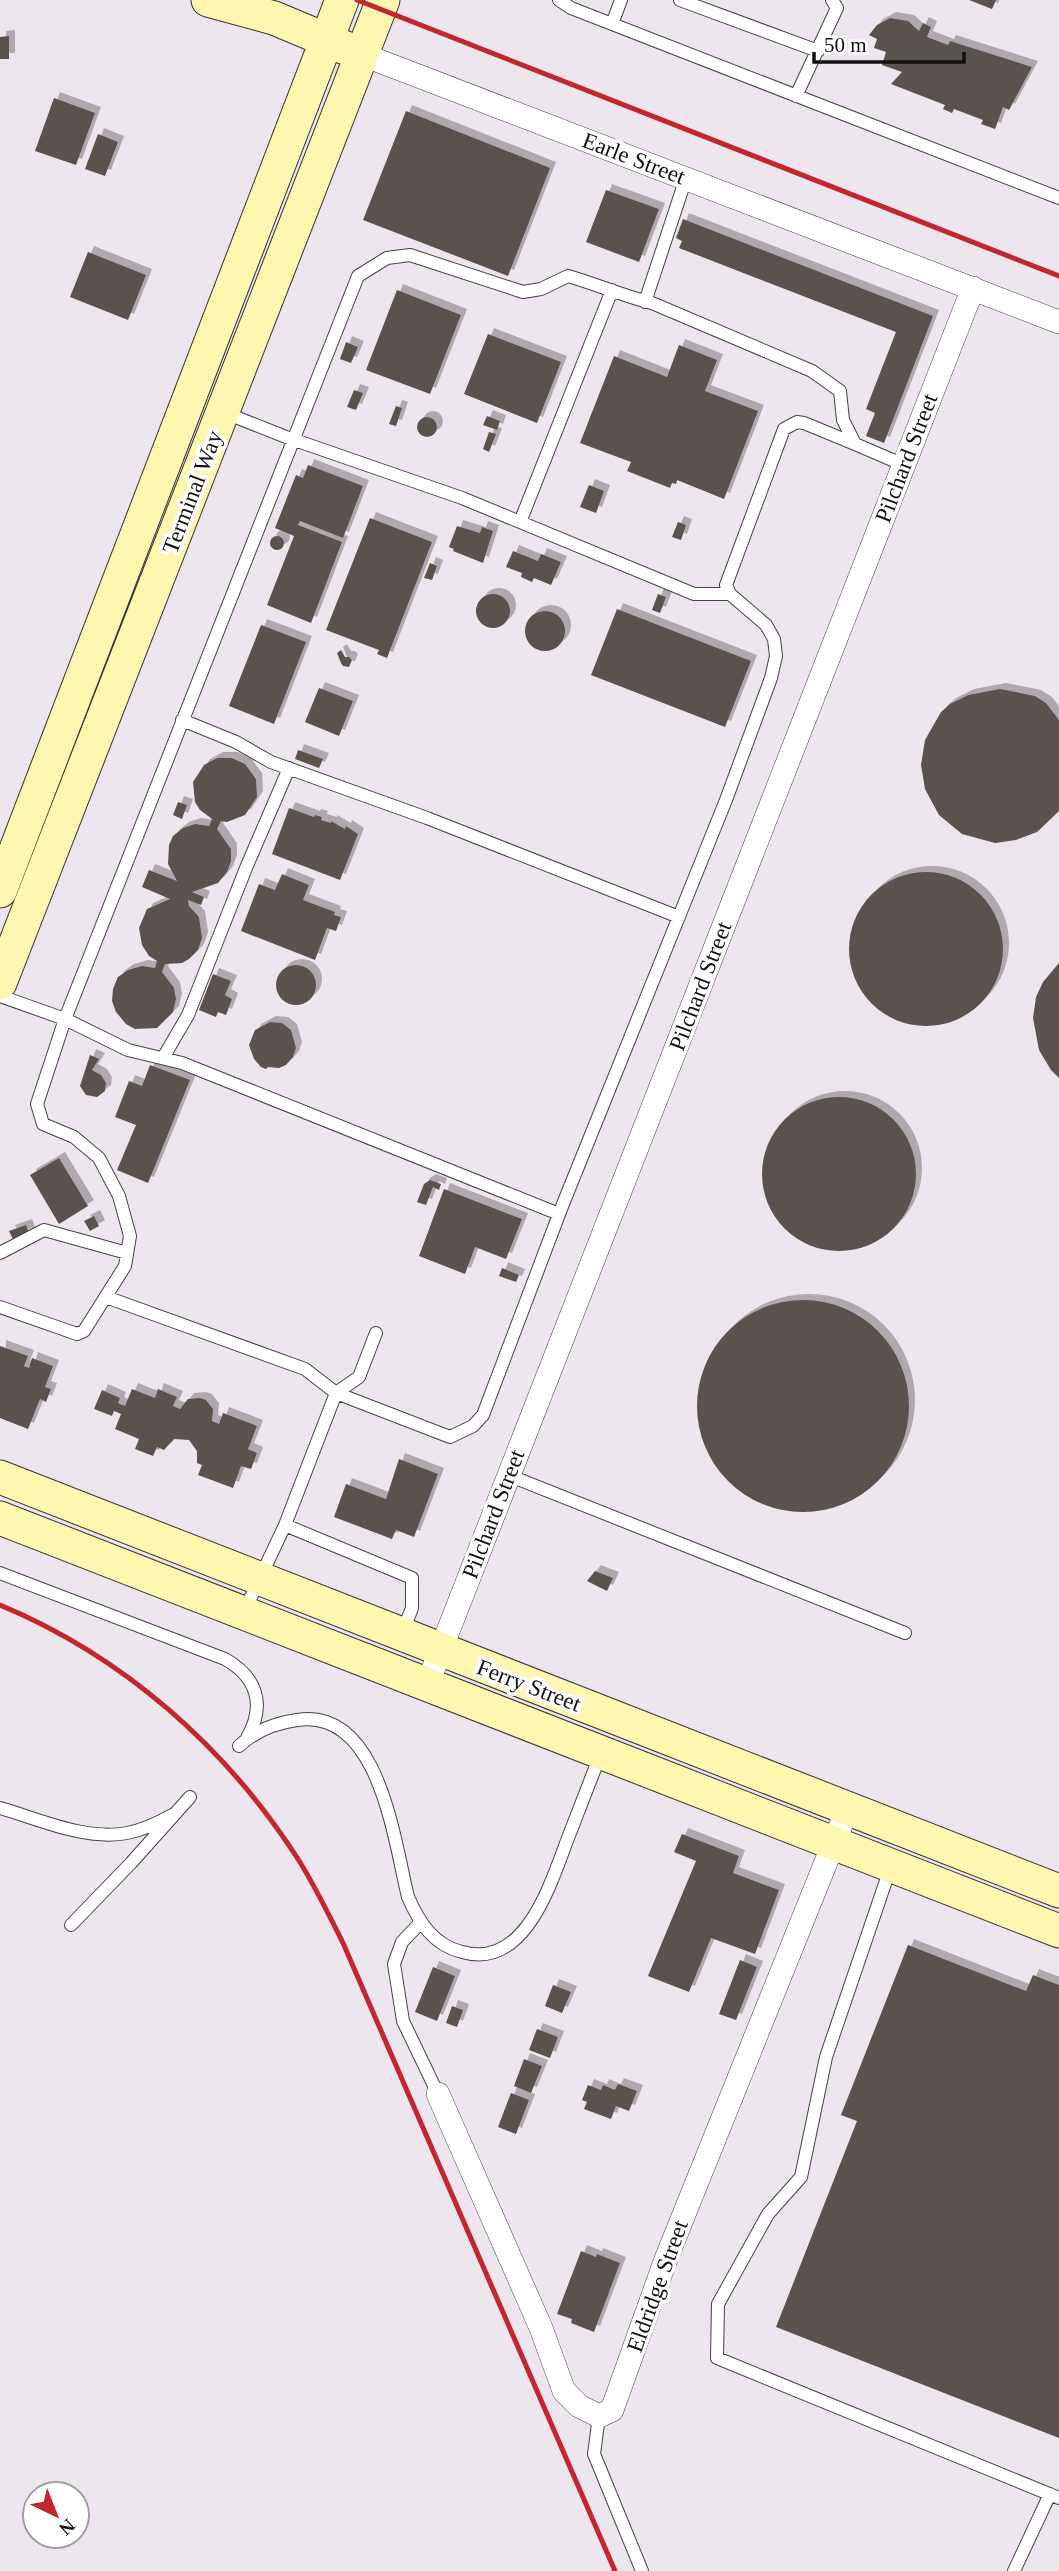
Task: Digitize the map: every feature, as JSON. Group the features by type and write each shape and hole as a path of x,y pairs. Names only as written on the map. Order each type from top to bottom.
{"main road":[{"name":"Earle Street","path":"208,0 274,18 361,54"},
{"name":"Terminal Way","path":"0,891 342,0"},
{"name":"Terminal Way","path":"0,983 383,0"},
{"name":"Ferry Street","path":"0,1477 1059,1891"},
{"name":"Ferry Street","path":"0,1518 1059,1931"}],"street":[{"name":"Earle Street","path":"361,54 1059,322"},
{"name":"Pilchard Street","path":"427,1685 973,288"},
{"name":"Eldridge Street","path":"599,2416 612,2410 666,2259 847,1810"},
{"path":"438,2094 541,2328 564,2390 579,2406 599,2416"}],"lane":[{"path":"559,0 571,8 1059,198"},
{"path":"612,24 621,0"},
{"path":"680,0 818,51"},
{"path":"796,96 837,8 832,0"},
{"path":"645,302 686,178"},
{"path":"0,1307 78,1334 85,1331 125,1266 130,1236 119,1196 99,1158 74,1138 43,1124 37,1104 65,1020 358,276 387,258 410,255 523,292 541,289 568,276 612,290 812,371 840,391 843,420 855,444"},
{"path":"520,522 612,290"},
{"path":"223,412 293,440 462,498 694,594 730,594"},
{"path":"106,1297 305,1369 336,1393 450,1437 473,1426 483,1415 495,1387 559,1213 740,764 771,678 776,656 774,639 766,625 730,594 726,585 784,429 797,422 804,423 904,465"},
{"path":"182,720 236,741 271,762 426,818 679,917"},
{"path":"163,1058 188,1015 289,768"},
{"path":"0,996 65,1020 128,1050 183,1063 559,1213"},
{"path":"0,1253 44,1230 127,1253"},
{"path":"243,1614 285,1525 336,1393 359,1377 376,1334"},
{"path":"509,1475 905,1633"},
{"path":"285,1525 412,1578 412,1608 401,1635"},
{"path":"0,1573 237,1665 247,1675 255,1693 256,1718 243,1742 268,1727 288,1721 318,1719 331,1723 358,1744 373,1769 408,1897 420,1923 445,1946 465,1953 485,1953 514,1940 536,1914 601,1753"},
{"path":"71,1925 190,1797"},
{"path":"0,1808 63,1826 113,1835 143,1829 173,1815"},
{"path":"891,1866 826,2057 801,2177 768,2214 718,2304 717,2358 1054,2496 1014,2571"},
{"path":"420,1923 402,1942 394,1964 403,2021 438,2094"},
{"path":"599,2416 594,2454 642,2571"}],"shaded area":[{"path":"0,0 1059,0 1059,2571 0,2571"}],"building":[{"path":"969,0 996,0 992,9"},
{"path":"890,18 908,21 919,31 923,23 931,27 927,37 948,45 950,41 1032,67 1009,110 1003,107 995,129 981,124 983,120 954,109 952,113 943,109 945,105 891,84 902,72 882,65 886,52 874,48 877,39 869,35 877,25"},
{"path":"9,36 9,59 0,59 0,37"},
{"path":"54,98 95,113 76,165 35,151"},
{"path":"406,111 550,168 508,276 363,220"},
{"path":"98,134 118,142 105,176 85,169"},
{"path":"606,190 659,209 639,262 586,242"},
{"path":"683,219 933,316 884,443 866,436 875,413 866,409 896,332 679,248 682,241 676,238"},
{"path":"88,252 146,275 128,320 70,297"},
{"path":"397,290 461,315 430,394 366,370"},
{"path":"488,334 561,362 537,423 464,394"},
{"path":"346,342 358,347 351,363 340,359"},
{"path":"679,345 717,360 705,391 758,411 724,499 677,480 670,488 627,471 631,462 580,443 614,356 667,377"},
{"path":"354,390 363,393 356,410 347,407"},
{"path":"396,406 402,408 396,426 389,424"},
{"path":"487,416 500,421 497,430 483,425"},
{"path":"427,417 434,420 437,427 434,434 427,437 420,434 417,427 420,420"},
{"path":"489,432 496,434 489,452 483,449"},
{"path":"308,465 363,486 343,538 300,521 298,525 342,542 311,623 267,605 294,536 275,528 296,475 303,478"},
{"path":"589,485 604,491 596,513 580,507"},
{"path":"370,518 432,542 387,658 377,654 379,650 326,630"},
{"path":"678,522 686,525 681,540 672,537"},
{"path":"457,526 480,533 482,527 493,531 483,563 449,547"},
{"path":"277,536 282,538 282,548 277,550 272,548 270,543 272,538"},
{"path":"513,551 538,561 541,554 561,562 551,585 534,578 532,582 521,577 522,573 506,567"},
{"path":"430,563 437,566 432,580 424,578"},
{"path":"493,594 505,599 510,611 505,623 493,628 481,623 476,611 481,599"},
{"path":"658,594 666,597 660,613 652,610"},
{"path":"617,609 751,661 725,727 591,675"},
{"path":"545,611 553,612 559,617 564,623 564,639 559,645 553,650 545,651 537,650 531,645 526,639 525,631 526,623 531,617 537,612"},
{"path":"261,625 306,642 274,724 229,706"},
{"path":"341,650 345,657 352,660 349,667 341,663 337,653"},
{"path":"319,688 353,701 339,736 305,722"},
{"path":"1000,689 1035,696 1046,703 1059,720 1059,811 1037,832 1016,840 995,843 962,834 939,815 925,789 921,765 925,740 941,712 968,695"},
{"path":"298,750 323,759 319,768 295,759"},
{"path":"217,758 232,758 245,764 256,779 257,797 245,815 227,822 221,821 217,829 231,849 227,872 218,883 192,892 204,897 201,905 188,900 189,906 199,917 202,938 198,950 189,959 182,963 165,964 162,972 174,988 176,999 173,1012 157,1028 135,1029 126,1024 116,1012 112,1001 113,989 118,977 128,970 142,966 155,968 157,961 149,956 142,945 139,928 147,909 170,899 142,887 149,870 177,881 168,864 169,845 173,836 183,828 195,824 209,826 212,819 200,810 195,802 193,782 204,765"},
{"path":"178,802 187,805 182,819 173,815"},
{"path":"289,808 314,817 322,817 321,820 331,821 345,829 346,826 358,834 340,880 272,854"},
{"path":"926,872 955,878 980,895 997,920 1003,949 997,978 980,1003 955,1020 926,1026 897,1020 872,1003 855,978 849,949 855,920 872,895 897,878"},
{"path":"282,874 309,885 303,900 335,912 334,915 341,917 336,931 327,928 315,960 241,931 259,884 275,890"},
{"path":"1059,963 1059,1078 1039,1050 1033,1018 1036,997 1043,982"},
{"path":"296,965 310,971 316,985 310,999 296,1005 282,999 276,985 282,971"},
{"path":"213,974 231,981 225,995 232,999 226,1015 218,1012 216,1017 199,1010"},
{"path":"270,1022 282,1023 291,1030 296,1048 286,1065 266,1069 254,1059 249,1045 255,1030"},
{"path":"90,1055 99,1059 92,1070 101,1075 106,1083 105,1091 97,1097 86,1095 80,1086"},
{"path":"150,1065 190,1080 148,1183 117,1170 136,1125 115,1117 129,1081 142,1086"},
{"path":"839,1097 868,1103 893,1120 910,1145 916,1174 910,1203 893,1228 868,1245 839,1251 810,1245 785,1228 768,1203 762,1174 768,1145 785,1120 810,1103"},
{"path":"59,1158 88,1206 59,1224 30,1175"},
{"path":"430,1180 441,1184 439,1190 433,1187 426,1205 417,1202 424,1184"},
{"path":"444,1189 522,1219 506,1259 475,1247 465,1274 419,1256"},
{"path":"94,1216 99,1226 90,1231 84,1221"},
{"path":"26,1225 29,1233 13,1239 9,1231"},
{"path":"502,1268 519,1275 516,1282 499,1276"},
{"path":"803,1300 824,1302 843,1308 878,1331 901,1366 907,1385 907,1427 901,1446 878,1481 843,1504 824,1510 803,1512 782,1510 763,1504 728,1481 705,1446 699,1427 697,1406 699,1385 705,1366 728,1331 763,1308 782,1302"},
{"path":"0,1346 28,1356 24,1366 29,1368 32,1358 53,1366 45,1387 51,1389 46,1402 40,1399 28,1429 0,1418"},
{"path":"132,1389 155,1398 158,1389 177,1397 173,1406 180,1409 188,1399 200,1398 206,1400 213,1409 212,1421 219,1424 223,1413 257,1426 248,1449 257,1453 251,1469 241,1466 233,1488 198,1475 202,1465 197,1463 197,1451 189,1440 174,1439 164,1450 157,1447 153,1456 135,1449 139,1439 115,1429 121,1414 114,1411 112,1416 94,1409 102,1390 120,1398 118,1403 125,1406"},
{"path":"399,1459 438,1474 414,1537 396,1530 392,1539 334,1517 346,1484 386,1499"},
{"path":"595,1571 613,1578 607,1591 587,1581"},
{"path":"682,1834 739,1856 733,1873 779,1890 755,1954 711,1938 689,1992 648,1976 696,1861 674,1852"},
{"path":"908,1945 1026,1991 1033,1975 1059,1985 1059,2438 776,2327 857,2121 841,2115"},
{"path":"740,1960 757,1967 736,2020 719,2014"},
{"path":"433,1967 455,1976 437,2021 415,2012"},
{"path":"553,1985 571,1992 562,2013 545,2006"},
{"path":"452,2006 463,2010 457,2027 446,2023"},
{"path":"537,2029 558,2037 550,2058 529,2050"},
{"path":"524,2059 542,2066 531,2093 514,2086"},
{"path":"618,2084 637,2091 629,2111 616,2106 611,2119 584,2109 587,2102 582,2100 588,2085 601,2090 603,2085 615,2090"},
{"path":"511,2093 529,2100 516,2134 498,2127"},
{"path":"581,2251 620,2263 594,2332 557,2314"}],"railway":[{"path":"357,0 1059,276"},
{"path":"0,1605 88,1650 168,1709 205,1743 238,1779 270,1818 298,1859 343,1943 615,2571"}]}
